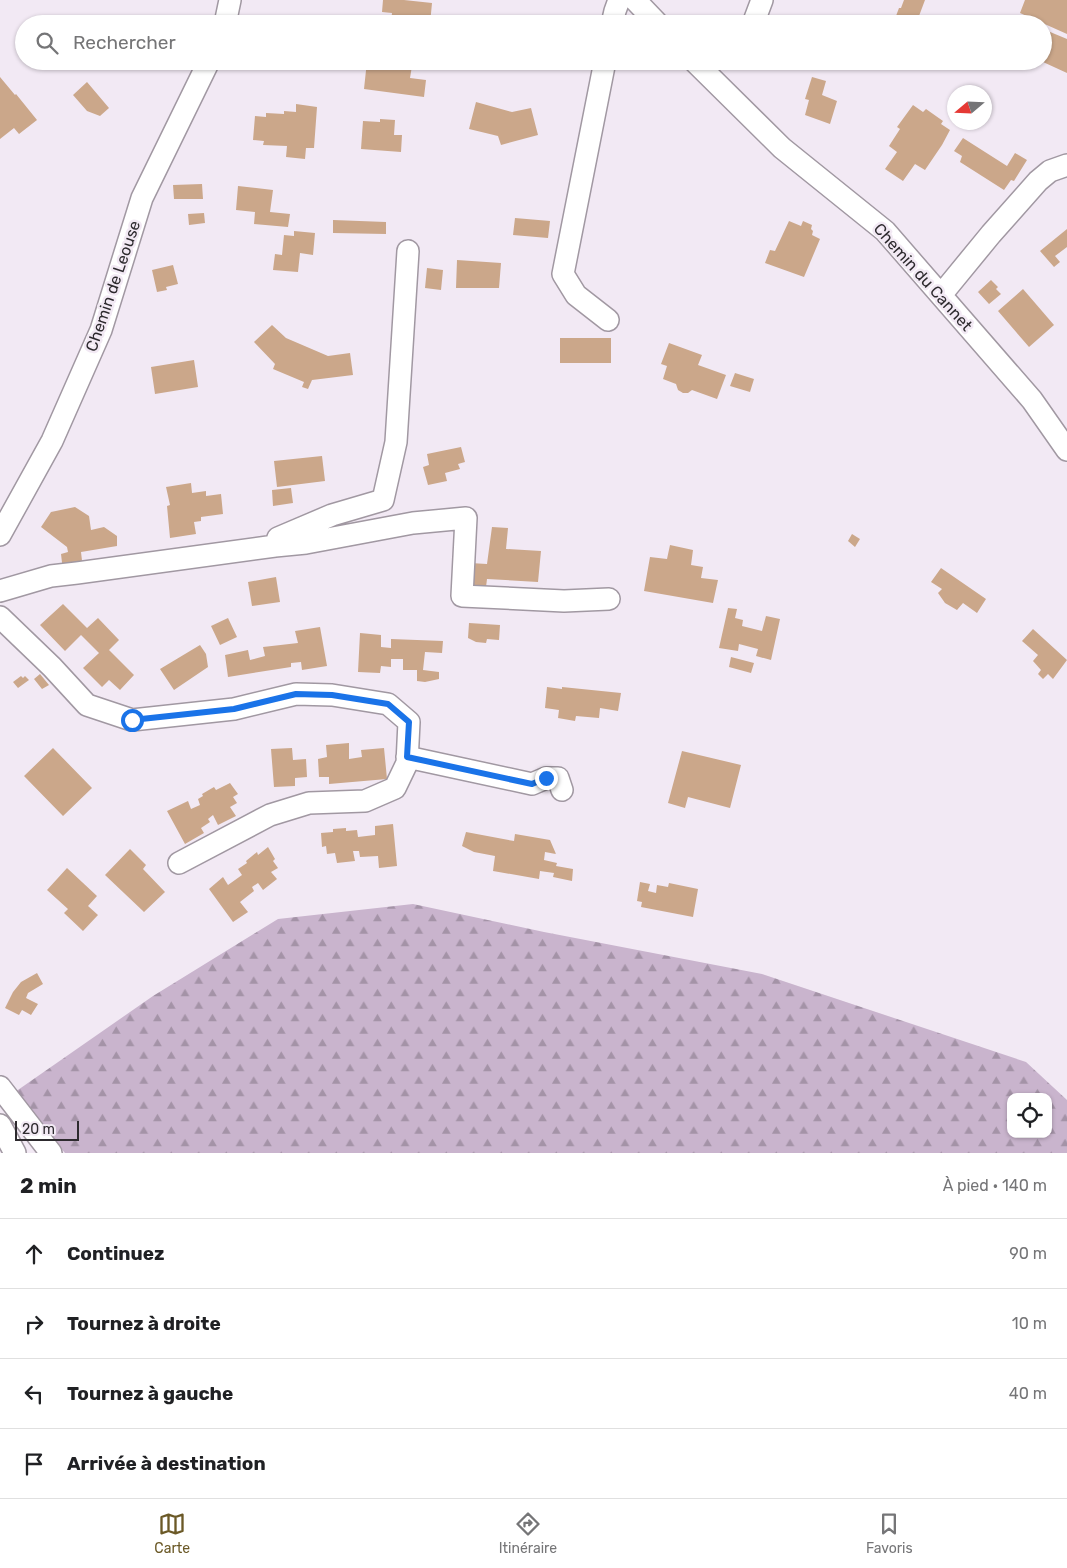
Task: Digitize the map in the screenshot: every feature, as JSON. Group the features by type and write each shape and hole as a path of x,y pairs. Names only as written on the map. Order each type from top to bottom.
{"street":[{"path":"227,15 230,0"},
{"path":"601,15 604,0"},
{"path":"615,15 619,0"},
{"path":"635,0 649,15"},
{"path":"756,15 762,0"},
{"name":"Chemin de Leouse","path":"0,535 52,441 101,330 142,198 205,70"},
{"path":"550,267 590,70"},
{"path":"603,70 563,274 576,295 608,320"},
{"name":"Chemin du Cannet","path":"710,70 782,148 884,231 1032,400 1067,450"},
{"path":"941,295 1038,180 1050,171 1067,165"},
{"path":"275,546 278,538 332,515 383,500 396,442 408,251"},
{"path":"0,592 51,576 306,543 413,523 466,518 462,596 564,601 609,599"},
{"path":"0,617 52,667 87,705 132,720 234,709 296,694 332,695 388,704 409,722 407,763 395,788 365,801 309,803 270,815 178,862"},
{"path":"407,757 532,784 546,778 558,778 562,790"},
{"path":"0,1087 51,1153"},
{"path":"0,1125 15,1153"}],"green space":[{"path":"413,904 544,932 762,974 1026,1062 1067,1100 1067,1153 65,1153 15,1092 153,996 278,919"}],"building":[{"path":"383,0 432,3 431,15 392,15 392,13 382,12"},
{"path":"904,0 925,0 919,15 896,15 899,8 901,8"},
{"path":"1025,0 1067,0 1067,34 1052,27 1052,15 1024,15 1020,13"},
{"path":"1052,33 1067,39 1067,73 1052,66"},
{"path":"366,70 411,70 410,78 426,80 424,97 364,89"},
{"path":"0,77 37,120 19,134 14,128 0,139"},
{"path":"812,77 826,81 822,95 837,101 830,124 805,115 809,100 805,99"},
{"path":"87,82 109,108 100,116 87,111 73,95"},
{"path":"476,102 512,112 531,108 538,135 501,145 498,136 469,129"},
{"path":"296,104 317,107 314,148 306,148 305,159 286,157 287,146 263,145 264,141 253,140 255,116 266,117 266,113 284,114 284,111 296,112"},
{"path":"913,105 923,112 926,109 943,121 941,124 947,130 950,130 925,170 915,164 903,181 885,169 897,152 889,146 900,129 897,127"},
{"path":"380,119 395,120 394,135 402,135 401,152 361,149 363,121 380,122"},
{"path":"963,138 1007,166 1015,153 1027,160 1014,181 1011,180 1004,190 960,162 962,156 954,151"},
{"path":"202,184 203,199 174,199 173,185"},
{"path":"238,186 273,190 270,212 290,214 288,227 254,224 255,212 236,210"},
{"path":"204,213 205,223 189,225 188,214"},
{"path":"515,218 550,221 548,238 513,235"},
{"path":"333,220 386,222 386,234 333,233"},
{"path":"789,221 801,226 803,221 812,225 812,235 820,239 804,277 765,263 770,250 775,251"},
{"path":"1067,229 1067,247 1055,256 1060,262 1054,267 1040,251"},
{"path":"294,231 315,233 313,255 300,253 298,272 273,270 275,254 282,255 284,235 294,236"},
{"path":"457,260 501,263 499,288 456,288"},
{"path":"173,265 178,284 166,287 167,290 157,292 152,270"},
{"path":"427,268 443,270 441,290 425,288"},
{"path":"991,280 998,287 996,289 1001,294 989,304 978,292"},
{"path":"1023,289 1054,325 1029,347 998,311"},
{"path":"272,325 286,338 328,356 350,353 353,375 312,380 308,389 302,387 304,382 273,369 275,364 254,342"},
{"path":"560,338 611,338 611,363 560,363"},
{"path":"669,343 702,355 698,365 726,375 717,399 692,390 688,393 683,393 678,390 676,384 663,379 667,366 661,364"},
{"path":"194,360 198,387 155,394 151,367"},
{"path":"735,373 754,379 750,392 730,386"},
{"path":"461,447 465,462 458,464 460,469 445,473 447,481 428,485 423,467 429,465 427,454"},
{"path":"322,456 325,481 277,487 274,461"},
{"path":"191,483 192,493 206,491 206,496 221,494 223,514 201,517 201,521 194,522 196,534 170,538 167,506 170,505 166,487"},
{"path":"291,488 293,503 273,506 272,490"},
{"path":"75,507 89,516 91,530 104,527 117,536 117,546 81,552 83,569 63,571 61,554 68,552 67,547 41,527 51,512"},
{"path":"492,527 508,528 506,549 541,551 538,582 487,579 486,587 473,586 470,563 487,564"},
{"path":"852,534 860,539 855,547 848,541"},
{"path":"670,545 693,550 691,565 703,567 701,578 718,580 713,603 644,591 650,557 667,559"},
{"path":"941,568 986,599 977,613 963,603 957,610 945,603 938,593 942,589 931,582"},
{"path":"276,577 280,602 252,606 248,582"},
{"path":"63,604 87,628 98,618 119,640 109,650 134,675 120,690 109,680 102,687 83,668 99,653 81,635 65,651 40,625"},
{"path":"728,608 737,609 735,618 743,620 742,626 762,631 766,616 780,619 771,660 756,656 758,649 739,644 738,651 719,648"},
{"path":"228,618 237,637 220,645 211,626"},
{"path":"469,623 500,625 499,640 487,639 486,643 476,642 468,638"},
{"path":"320,627 327,666 302,670 301,662 291,663 291,667 228,677 225,655 248,650 250,660 265,656 263,647 298,643 295,631"},
{"path":"1033,629 1067,660 1053,679 1048,674 1043,679 1038,674 1041,670 1033,661 1038,655 1022,641"},
{"path":"360,633 381,635 381,647 391,648 391,639 443,641 442,653 425,652 423,670 439,672 439,679 425,682 417,681 417,670 403,670 403,659 391,659 391,667 381,666 380,673 358,672"},
{"path":"200,645 206,654 208,667 174,690 160,669"},
{"path":"731,657 754,663 751,673 729,667"},
{"path":"40,674 49,685 42,689 34,679"},
{"path":"21,676 23,678 25,676 29,680 18,688 13,682"},
{"path":"547,687 621,693 618,711 600,708 599,718 576,716 575,721 558,718 559,710 545,708"},
{"path":"349,743 349,759 362,757 361,750 384,748 387,779 329,784 329,777 319,777 318,759 327,757 326,745"},
{"path":"53,748 92,788 63,816 24,776"},
{"path":"292,748 293,760 306,759 307,777 295,778 295,786 274,787 271,749"},
{"path":"682,751 741,765 730,808 688,797 685,808 668,803"},
{"path":"230,783 238,794 233,797 237,803 230,807 236,816 218,825 213,815 208,819 210,822 201,828 204,833 185,844 167,811 188,801 191,809 200,805 198,799 203,796 202,794 214,787 216,790"},
{"path":"393,824 397,866 379,868 378,856 360,857 359,851 353,851 355,861 337,863 335,853 327,854 326,846 322,847 321,833 333,832 333,829 346,828 346,831 357,830 358,837 375,835 375,826"},
{"path":"466,832 514,841 515,834 550,840 556,854 545,852 544,860 557,863 556,866 573,869 572,881 553,877 554,873 540,871 539,879 493,871 495,856 474,852 462,846"},
{"path":"268,847 275,859 273,861 278,868 271,872 277,879 263,890 258,883 252,887 254,891 240,902 248,912 233,922 209,889 223,877 228,885 242,875 238,869 247,863 246,861 257,852 258,855"},
{"path":"130,849 146,865 143,869 165,892 144,912 105,875"},
{"path":"67,868 97,896 88,906 98,915 83,931 64,913 68,909 47,890"},
{"path":"640,882 650,884 648,891 656,893 657,885 668,887 669,883 698,889 693,917 641,907 642,902 637,901"},
{"path":"37,973 43,984 28,993 26,998 38,1004 31,1015 22,1010 19,1015 5,1008 13,992 21,982"}],"route":[{"path":"132,720 234,709 296,694 332,695 388,704 409,722 407,757 532,784 546,778"}]}
